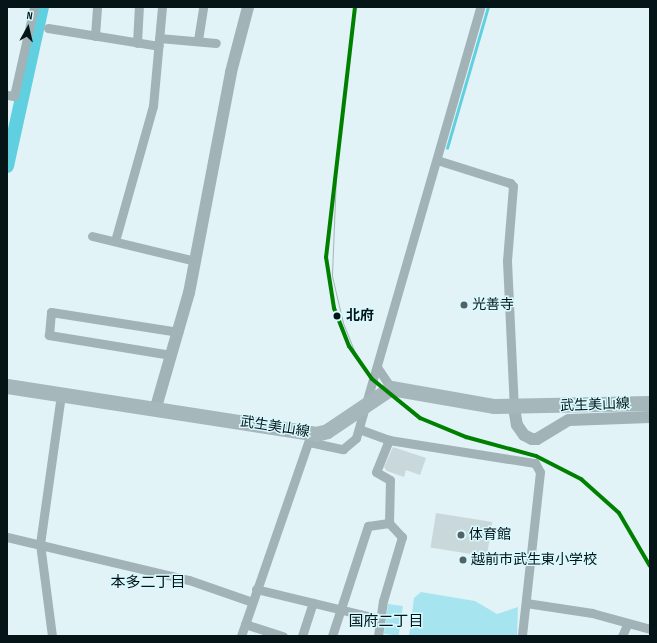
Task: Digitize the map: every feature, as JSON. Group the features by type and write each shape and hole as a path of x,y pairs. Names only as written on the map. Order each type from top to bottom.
{"main road":[{"name":"武生美山線","path":"7,386 61,395 156,407 310,438 327,431 364,403 391,388 446,399 520,407 650,403"}],"street":[{"path":"7,95 14,96 34,7"},
{"path":"94,36 97,7"},
{"path":"137,43 139,7"},
{"path":"115,241 153,106 162,7"},
{"path":"198,40 203,7"},
{"path":"156,407 178,332 195,261 231,72 248,7"},
{"path":"241,636 256,589 310,438 343,449 351,444 359,429 364,403 377,367 480,7"},
{"path":"48,28 137,43 198,40 216,43"},
{"path":"437,160 510,183 513,186 507,260 520,407 517,425 524,435 532,439 537,439 569,420 650,417"},
{"path":"92,236 195,261"},
{"path":"171,355 49,335 51,312 178,332"},
{"path":"377,367 391,388"},
{"path":"52,636 40,544 61,395"},
{"path":"359,429 389,440 535,463 540,472 522,636"},
{"path":"378,636 380,619 402,536 389,523 390,480 376,472 389,440"},
{"path":"332,636 368,526 389,523"},
{"path":"7,537 189,580 252,602"},
{"path":"256,589 380,619"},
{"path":"302,636 313,603"},
{"path":"526,603 592,613 627,624 650,629"},
{"path":"245,624 283,636"},
{"path":"622,636 627,624"}],"shaded area":[{"path":"421,592 475,601 497,614 518,607 517,636 409,636 414,598"},
{"path":"388,604 403,606 399,636 384,634"}],"building":[{"path":"393,447 426,458 420,475 406,470 404,477 387,471 384,467"},
{"name":"体育館","path":"436,513 492,522 487,556 431,548"}],"waterway":[{"path":"7,166 42,7"},
{"path":"447,148 488,7"}],"tram line":[{"path":"337,150 332,276 343,323 358,360"}],"transit line":[{"path":"355,7 326,257 334,308 349,346 372,379 420,418 466,437 536,456 581,479 619,513 650,566"}],"place":[{"name":"光善寺","path":"464,305"},
{"name":"北府","path":"337,316"},
{"name":"体育館","path":"461,535"},
{"name":"越前市武生東小学校","path":"463,560"}],"district":[{"name":"本多二丁目","path":"148,583"},
{"name":"国府二丁目","path":"386,622"}]}
